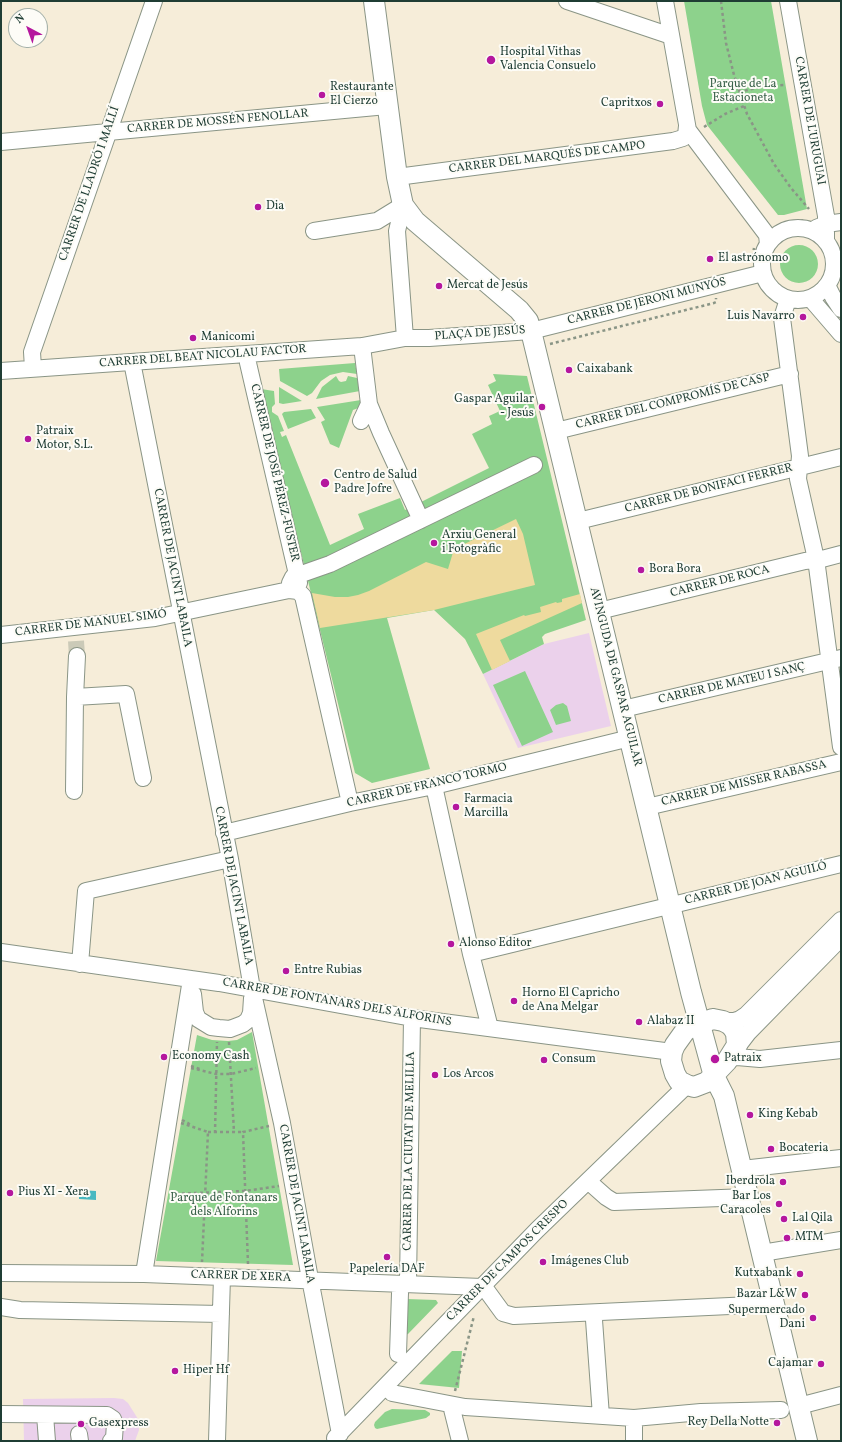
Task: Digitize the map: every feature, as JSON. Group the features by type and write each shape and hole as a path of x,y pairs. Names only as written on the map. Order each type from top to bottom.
{"main road":[{"path":"374,1 397,177 403,205"},
{"name":"PLAÇA DE JESÚS","path":"403,205 415,221 519,310 528,321 532,331"},
{"name":"AVINGUDA DE GASPAR AGUILAR","path":"532,331 691,992 714,1076 724,1096 742,1169 773,1304 790,1408 807,1441"},
{"path":"713,1019 723,1021 729,1024 736,1033 737,1044 731,1055 714,1076 700,1085 694,1087 687,1086 679,1081 674,1074 671,1061 672,1052 685,1031 692,1026 713,1019"}],"street":[{"name":"CARRER DE LLADRÓ I MALLÍ","path":"33,368 32,352 154,1"},
{"path":"567,1 671,36"},
{"path":"665,1 671,36 694,129 767,235 768,244"},
{"name":"CARRER DE L'URUGUAI","path":"788,1 805,97 834,233"},
{"path":"805,97 800,124 808,174"},
{"name":"CARRER DE MOSSÉN FENOLLAR","path":"1,142 387,106"},
{"path":"694,129 722,156 753,198"},
{"name":"CARRER DEL MARQUÉS DE CAMPO","path":"397,177 673,141 683,138 694,129"},
{"path":"314,231 378,221 403,205"},
{"path":"403,205 397,231 405,338"},
{"path":"832,282 810,298 797,300 788,299 773,290 763,273 762,257 768,244 775,236 783,231 794,228 816,232 834,233 834,267 832,277 833,297 841,309"},
{"name":"CARRER DE JERONI MUNYÓS","path":"532,331 763,273"},
{"path":"810,298 841,334"},
{"path":"788,299 782,318 800,456 798,479 816,560 835,660 841,747"},
{"name":"PLAÇA DE JESÚS","path":"405,338 429,338 532,331"},
{"name":"CARRER DEL BEAT NICOLAU FACTOR","path":"1,370 362,346 405,338"},
{"path":"362,346 370,404 381,434 421,520"},
{"name":"CARRER DE JACINT LABAILA","path":"132,362 180,613 230,859 252,988 282,1123 336,1437"},
{"name":"CARRER DE JOSÉ PÉREZ-FUSTER","path":"248,363 296,585 303,596 350,803"},
{"name":"CARRER DEL COMPROMÍS DE CASP","path":"556,431 790,374"},
{"path":"361,421 370,404"},
{"name":"CARRER DE BONIFACI FERRER","path":"578,521 841,457"},
{"name":"CARRER DE MANUEL SIMÓ","path":"1,635 76,641 154,618 296,585 330,564 534,465"},
{"name":"CARRER DE ROCA","path":"599,611 805,561 841,554"},
{"path":"74,790 76,641"},
{"name":"CARRER DE MATEU I SANÇ","path":"623,709 835,660"},
{"path":"75,697 126,694 143,778"},
{"name":"CARRER DE FRANCO TORMO","path":"224,833 350,803 434,786 630,738"},
{"name":"CARRER DE MISSER RABASSA","path":"647,807 841,762"},
{"path":"434,786 471,954 490,1028"},
{"path":"80,964 86,891 230,859"},
{"name":"CARRER DE JOAN AGUILÓ","path":"471,954 841,864"},
{"path":"723,1021 734,1021 740,1019 746,1014 841,920"},
{"path":"841,938 748,1033 730,1058 737,1057 760,1059 841,1050"},
{"name":"CARRER DE FONTANARS DELS ALFORINS","path":"1,952 252,988 412,1018 672,1052"},
{"path":"191,979 195,1012 198,1019 211,1027 230,1029 238,1027 248,1020 251,1013 252,988"},
{"path":"144,1274 191,979"},
{"name":"CARRER DE LA CIUTAT DE MELILLA","path":"398,1354 404,1288 412,1018"},
{"name":"CARRER DE CAMPOS CRESPO","path":"336,1437 482,1286 687,1086"},
{"path":"742,1169 841,1158"},
{"path":"588,1181 614,1202 748,1197"},
{"path":"762,1253 841,1240"},
{"name":"CARRER DE XERA","path":"1,1274 144,1274 310,1280 404,1288 482,1286"},
{"path":"217,1441 222,1277"},
{"path":"482,1286 487,1290 503,1313 514,1316 773,1304"},
{"path":"1,1308 20,1310 221,1314"},
{"path":"594,1320 601,1416"},
{"path":"392,1393 451,1405 634,1418 701,1412 790,1408 841,1395"},
{"path":"451,1405 460,1441"},
{"path":"1,1414 45,1414 79,1429 108,1415 113,1419 115,1424 115,1434 112,1441"},
{"path":"45,1414 47,1441"},
{"path":"634,1418 634,1441"}],"path":[{"path":"721,1 726,43 744,106 757,136 774,164 791,188 809,209"},
{"path":"739,92 765,86 785,84"},
{"path":"694,129 744,106"},
{"path":"832,282 840,265 834,233"},
{"path":"215,1133 217,1039"},
{"path":"229,1039 234,1132"},
{"path":"191,1067 216,1074 230,1074 258,1068"},
{"path":"181,1121 191,1126 215,1133 243,1132 272,1126"},
{"path":"201,1267 208,1132"},
{"path":"243,1132 249,1269"},
{"path":"168,1194 246,1192 279,1186"},
{"path":"451,1405 476,1310"}],"shaded area":[{"path":"589,633 611,726 518,748 483,674 544,644"},
{"name":"Gasexpress","path":"23,1399 123,1399 128,1403 138,1419 139,1430 135,1441 24,1441"}],"green space":[{"name":"Parque de La Estacioneta","path":"684,1 771,1 807,209 784,215 778,215 707,125 702,106"},
{"path":"795,245 803,245 813,250 817,257 817,271 813,278 803,283 795,283 785,278 783,275 780,268 780,260 785,250 788,248"},
{"path":"355,363 357,374 343,372 330,375 321,381 312,393 307,396 280,381 279,369"},
{"path":"493,374 527,376 586,620 545,634 542,637 544,644 483,674 465,639 434,610 387,618 430,769 372,783 355,773 261,389 274,391 275,404 272,407 272,412 278,416 284,431 280,432 282,437 286,435 330,545 364,529 358,514 400,498 405,510 489,468 472,434 492,424 489,416 500,411 488,385 496,381"},
{"path":"336,376 341,382 346,381 348,376 357,378 360,391 316,399 322,387"},
{"path":"279,387 302,401 283,404 279,403"},
{"path":"361,400 361,407 353,410 339,448 330,444 321,422 325,420 317,407"},
{"path":"311,409 316,418 288,429 282,414 284,412"},
{"path":"525,671 553,732 522,746 493,685"},
{"path":"563,703 567,706 571,721 556,725 550,710 556,705"},
{"name":"Parque de Fontanars dels Alforins","path":"252,1032 293,1265 156,1261 197,1035 212,1040 228,1041 237,1040"},
{"path":"407,1299 436,1300 438,1303 408,1334 405,1335"},
{"path":"452,1351 462,1351 459,1388 419,1384"},
{"path":"392,1409 425,1410 430,1413 430,1415 426,1418 377,1429 375,1428 375,1422 385,1412"}],"sand":[{"path":"516,519 523,534 535,585 434,610 320,628 312,593 335,597 358,595 369,591 426,562 448,569 454,549"},
{"path":"580,594 582,603 500,640 510,661 492,670 476,634 524,615 541,612 540,607 556,602 562,602 562,599"}],"water":[{"path":"79,1190 96,1191 96,1200 79,1199"}],"tunnel":[{"path":"76,641 77,656"}],"place":[{"name":"Hospital Vithas Valencia Consuelo","path":"491,60"},
{"name":"Restaurante El Cierzo","path":"322,95"},
{"name":"Capritxos","path":"660,104"},
{"name":"Dia","path":"258,207"},
{"name":"El astrónomo","path":"710,259"},
{"name":"Mercat de Jesús","path":"439,286"},
{"name":"Luis Navarro","path":"803,317"},
{"name":"Manicomi","path":"193,338"},
{"name":"Caixabank","path":"569,370"},
{"name":"Gaspar Aguilar - Jesús","path":"542,407"},
{"name":"Patraix Motor, S.L.","path":"28,439"},
{"name":"Centro de Salud Padre Jofre","path":"325,483"},
{"name":"Arxiu General i Fotogràfic","path":"434,543"},
{"name":"Bora Bora","path":"641,570"},
{"name":"Farmacia Marcilla","path":"456,807"},
{"name":"Alonso Editor","path":"451,944"},
{"name":"Entre Rubias","path":"286,971"},
{"name":"Horno El Capricho de Ana Melgar","path":"514,1001"},
{"name":"Alabaz II","path":"639,1022"},
{"name":"Economy Cash","path":"164,1057"},
{"name":"Patraix","path":"715,1059"},
{"name":"Consum","path":"544,1060"},
{"name":"Los Arcos","path":"435,1075"},
{"name":"King Kebab","path":"750,1115"},
{"name":"Bocateria","path":"771,1149"},
{"name":"Iberdrola","path":"783,1182"},
{"name":"Pius XI - Xera","path":"10,1193"},
{"name":"Bar Los Caracoles","path":"779,1204"},
{"name":"Lal Qila","path":"784,1219"},
{"name":"MTM","path":"787,1238"},
{"name":"Papelería DAF","path":"387,1257"},
{"name":"Imágenes Club","path":"543,1262"},
{"name":"Kutxabank","path":"800,1274"},
{"name":"Bazar L&W","path":"805,1295"},
{"name":"Supermercado Dani","path":"813,1318"},
{"name":"Cajamar","path":"821,1364"},
{"name":"Hiper Hf","path":"175,1371"},
{"name":"Rey Della Notte","path":"777,1423"},
{"name":"Gasexpress","path":"81,1424"}]}
